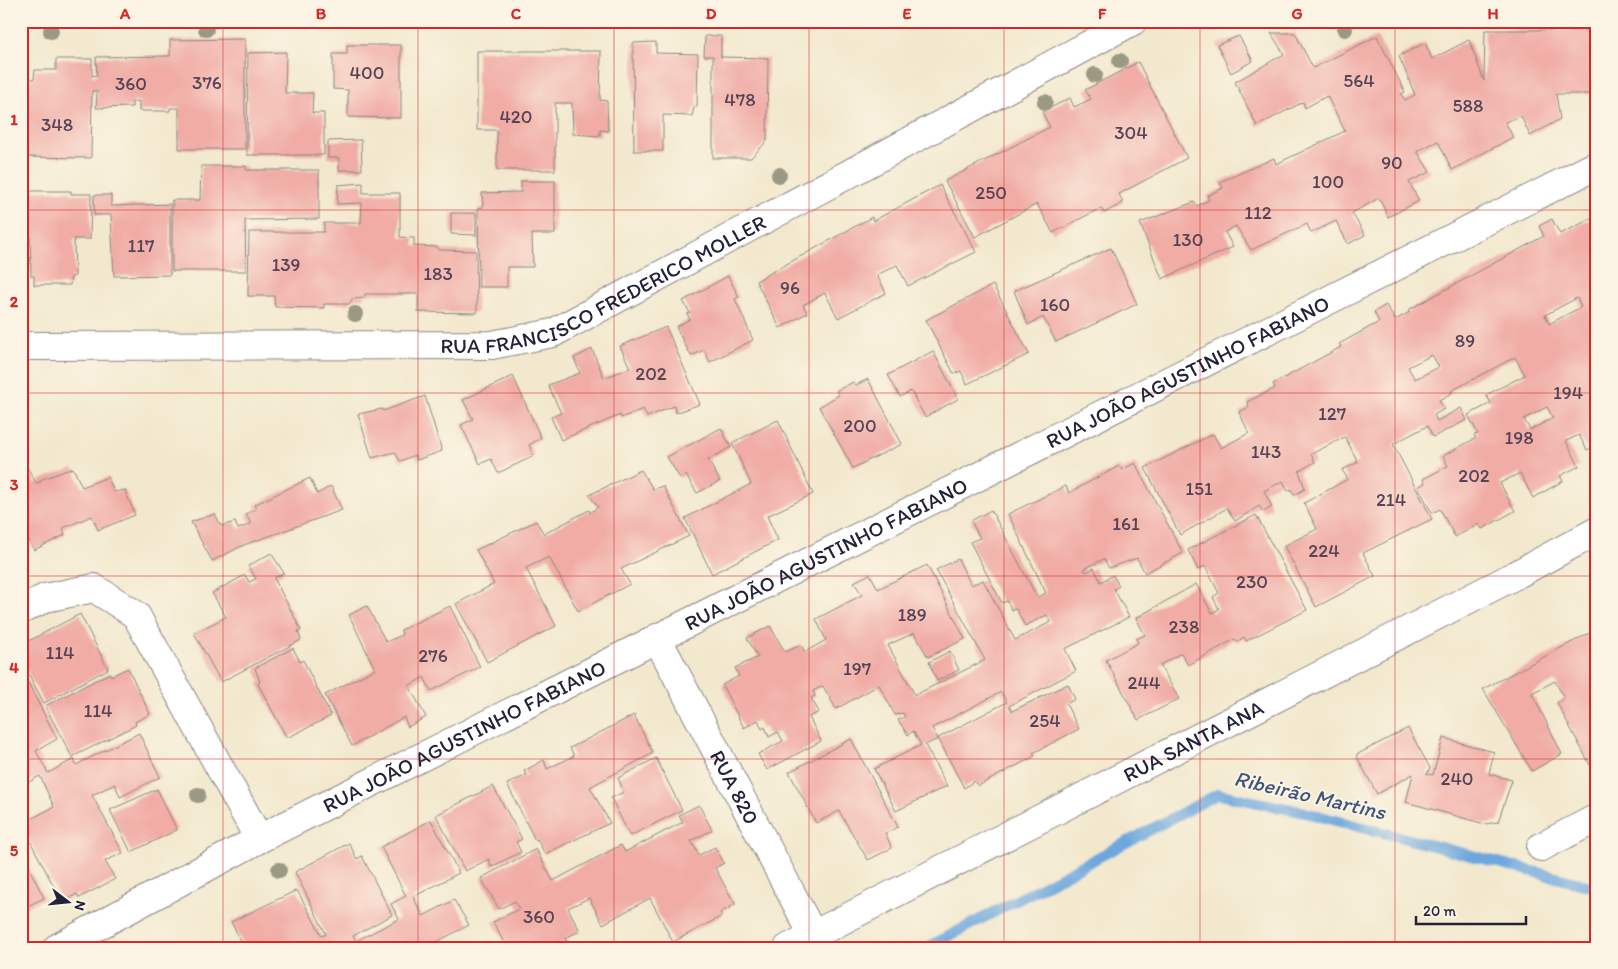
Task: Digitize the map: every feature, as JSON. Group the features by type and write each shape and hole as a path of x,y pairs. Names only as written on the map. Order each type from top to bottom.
{"street":[{"name":"RUA FRANCISCO FREDERICO MOLLER","path":"21,346 492,345 553,333 1134,21"},
{"name":"RUA JOÃO AGUSTINHO FABIANO","path":"57,948 259,839 1597,165"},
{"name":"RUA SANTA ANA","path":"788,948 1510,578 1597,531"},
{"path":"21,610 45,598 94,588 136,615 259,839"},
{"name":"RUA 820","path":"657,638 813,935"},
{"path":"1541,847 1597,818"}],"building":[{"path":"1485,30 1597,30 1596,94 1556,94 1560,119 1530,136 1521,116 1505,122 1513,137 1452,170 1438,141 1417,151 1430,172 1409,182 1419,201 1388,217 1379,198 1352,213 1365,235 1348,244 1336,221 1311,233 1307,224 1251,250 1236,226 1225,232 1233,247 1162,279 1140,223 1194,202 1197,206 1209,200 1207,196 1223,188 1220,182 1274,158 1276,164 1345,131 1327,96 1305,108 1303,102 1257,126 1235,82 1284,54 1271,33 1295,33 1313,68 1377,36 1405,92 1401,94 1405,100 1415,95 1399,56 1425,43 1432,59 1469,40 1484,81"},
{"path":"705,36 721,36 721,57 768,58 767,141 751,158 713,158 713,56 704,56"},
{"path":"1239,36 1253,61 1231,73 1217,45"},
{"path":"245,39 245,149 179,149 179,108 170,108 170,111 139,111 139,101 132,102 132,107 96,108 97,91 92,91 91,158 21,157 21,79 34,79 35,70 56,70 56,59 92,59 92,76 97,75 96,57 170,56 170,40"},
{"path":"656,42 656,53 698,54 697,107 694,107 692,116 663,115 663,151 634,151 633,43"},
{"path":"347,45 401,45 401,118 348,117 348,90 333,89 333,54 347,54"},
{"path":"477,51 601,51 600,100 607,101 608,131 600,130 600,136 573,134 572,103 555,103 555,170 497,170 497,130 477,130"},
{"path":"286,52 285,93 313,93 312,113 324,113 324,155 247,155 248,53"},
{"path":"1138,62 1187,158 1119,194 1123,203 1104,213 1101,208 1053,233 1037,204 975,237 945,181 1050,127 1042,112 1070,98 1074,107 1091,99 1085,90"},
{"path":"361,140 362,170 339,170 339,158 328,158 328,141"},
{"path":"201,166 246,166 246,170 319,170 319,219 245,220 246,271 172,271 172,200 200,200"},
{"path":"521,181 555,181 555,234 532,234 533,267 507,267 507,287 479,287 478,208 483,207 482,193 521,192"},
{"path":"363,183 363,193 400,193 400,237 414,238 414,246 438,247 438,250 476,251 477,313 418,312 418,294 365,294 364,298 352,299 350,304 324,304 324,308 275,307 274,296 248,296 249,232 324,232 324,223 361,223 362,203 337,204 338,185"},
{"path":"940,185 976,252 908,286 897,265 877,275 886,293 838,318 825,293 803,305 807,313 780,328 756,281 872,217 873,221"},
{"path":"21,191 71,191 71,194 91,194 90,239 74,239 75,276 71,277 70,285 34,285 34,276 31,276 30,232 21,233"},
{"path":"94,195 111,195 111,206 170,204 170,275 114,276 111,215 94,215"},
{"path":"451,213 476,213 476,235 451,234"},
{"path":"1597,216 1597,445 1587,450 1579,435 1566,441 1579,466 1560,476 1563,481 1533,498 1520,473 1500,483 1515,511 1482,529 1479,524 1455,537 1440,509 1432,513 1418,487 1425,483 1423,479 1448,466 1443,456 1476,438 1474,435 1478,434 1468,415 1491,403 1486,395 1525,375 1515,357 1451,391 1452,393 1439,400 1444,409 1434,415 1437,421 1461,408 1467,420 1433,437 1427,426 1393,444 1432,519 1363,553 1375,576 1316,607 1284,546 1317,529 1304,503 1348,479 1342,470 1358,462 1345,437 1311,454 1315,462 1299,471 1305,489 1294,495 1291,489 1288,491 1283,481 1264,491 1272,507 1263,512 1259,506 1235,521 1227,508 1180,535 1145,468 1213,434 1221,448 1249,433 1239,412 1249,407 1247,402 1275,388 1273,384 1341,347 1339,344 1379,322 1374,312 1386,305 1395,320 1410,312 1408,310 1544,236 1539,226 1552,219 1560,234","holes":["1577,298 1581,307 1549,324 1545,315","1432,355 1439,367 1415,379 1408,367","1547,407 1553,418 1530,430 1524,419"]},
{"path":"1111,248 1137,304 1056,342 1043,317 1028,325 1014,291"},
{"path":"728,276 739,297 735,299 753,340 710,362 704,350 691,356 676,327 690,319 687,314 690,313 683,301"},
{"path":"993,285 1029,354 967,384 961,371 954,374 926,320"},
{"path":"666,327 700,404 676,413 674,406 647,417 643,409 621,418 620,415 561,440 551,417 561,413 548,385 580,373 574,358 592,349 604,378 630,368 620,346"},
{"path":"933,351 958,399 925,417 911,391 900,397 888,375"},
{"path":"513,376 541,438 529,445 534,456 498,473 491,459 480,464 461,425 473,419 463,400"},
{"path":"868,379 902,444 853,468 819,407 839,395 836,391 853,382 856,385"},
{"path":"425,396 442,451 417,460 415,455 400,461 395,452 372,458 358,414 382,409 383,411"},
{"path":"778,420 813,494 767,516 778,540 712,574 685,518 751,484 732,443"},
{"path":"721,428 731,447 708,460 720,481 697,493 686,475 680,478 667,457"},
{"path":"21,456 36,483 73,468 82,487 108,477 114,492 125,490 135,515 98,530 92,516 63,528 65,535 34,550 26,535 21,537"},
{"path":"1135,463 1183,553 1145,573 1137,558 1109,568 1104,559 1084,569 1086,572 1094,568 1101,582 1113,575 1119,586 1114,589 1129,617 1065,649 1076,671 1009,706 1012,711 1068,684 1075,699 1066,704 1079,729 1033,753 1035,756 978,786 974,781 964,788 938,738 1007,702 1001,692 932,728 938,739 925,745 947,786 896,811 874,769 921,745 913,731 908,735 898,720 905,717 903,713 895,715 879,685 836,709 823,686 813,691 815,696 811,698 819,712 809,717 821,741 767,770 758,754 783,741 778,732 769,737 765,727 762,729 758,720 744,728 722,685 739,676 735,668 758,657 747,638 770,626 785,652 801,645 805,652 826,640 816,619 862,595 854,582 870,574 878,589 927,565 965,639 928,657 914,633 888,645 915,695 985,660 936,570 958,559 971,585 983,580 1015,640 1051,622 1047,615 1025,626 1016,609 1012,610 1007,601 1002,603 970,542 980,538 971,521 991,510 1037,597 1046,593 1008,514 1066,486 1069,493 1119,466 1122,470"},
{"path":"641,470 653,489 663,486 689,536 621,569 630,584 578,611 549,557 526,568 556,626 487,662 456,604 494,584 476,550 536,521 544,534 589,510 590,513 598,507 589,495"},
{"path":"310,478 317,494 331,486 342,510 244,545 212,561 191,522 215,514 221,526 235,522 238,529 251,524 246,514 256,509 254,505"},
{"path":"1256,515 1307,610 1246,641 1244,637 1237,642 1235,639 1188,665 1181,653 1160,665 1179,699 1138,720 1106,660 1138,643 1136,639 1145,635 1136,618 1196,584 1212,613 1219,609 1213,597 1219,593 1205,566 1198,570 1188,550"},
{"path":"271,553 284,573 274,578 301,630 298,631 301,640 221,682 194,633 226,617 212,593 245,575 249,582 256,579 248,566"},
{"path":"367,606 386,642 402,635 401,630 450,606 480,667 431,691 424,677 409,686 426,717 408,727 404,717 352,746 325,695 375,669 349,615"},
{"path":"80,614 108,669 44,703 21,660 21,645"},
{"path":"1597,629 1597,662 1593,664 1597,671 1597,771 1594,772 1557,703 1564,698 1555,681 1532,693 1562,754 1532,771 1483,689"},
{"path":"293,648 300,662 303,660 331,716 287,738 258,684 260,682 255,668"},
{"path":"950,651 959,670 937,681 929,662"},
{"path":"128,668 150,714 135,722 136,725 72,757 45,706 110,673 111,676"},
{"path":"21,669 57,739 36,751 48,773 74,759 76,765 139,733 160,777 120,797 115,784 92,795 123,853 105,861 115,879 79,898 77,894 62,902 28,837 21,840 21,824 54,807 40,776 21,786"},
{"path":"634,715 653,753 590,787 610,823 545,854 537,839 535,840 507,784 527,775 524,771 544,760 547,769 574,756 570,748"},
{"path":"1408,728 1430,768 1427,774 1433,775 1443,738 1494,752 1489,774 1512,780 1498,822 1485,824 1406,802 1413,774 1377,794 1356,755"},
{"path":"851,739 898,827 885,833 892,848 868,860 839,811 816,823 789,772"},
{"path":"656,758 682,810 630,836 611,798 624,792 618,778"},
{"path":"493,786 522,839 516,842 521,852 491,867 489,859 465,871 436,815"},
{"path":"157,789 177,830 131,852 110,810"},
{"path":"699,805 712,830 691,841 699,855 715,847 724,863 715,868 735,904 720,913 722,916 673,942 650,898 603,924 589,898 568,908 580,931 565,938 568,943 559,948 507,948 493,922 519,909 515,901 499,909 481,878 536,849 553,881 621,845 625,852 683,822 679,815"},
{"path":"431,820 459,873 413,897 423,916 454,900 469,925 425,948 245,948 231,922 297,890 322,936 326,934 295,872 349,843 357,859 362,856 392,915 353,936 356,941 399,919 391,904 406,896 381,847"},
{"path":"21,852 44,898 21,909"}],"waterway":[{"name":"Ribeirão Martins","path":"926,948 1218,794 1303,812 1597,888"}]}
